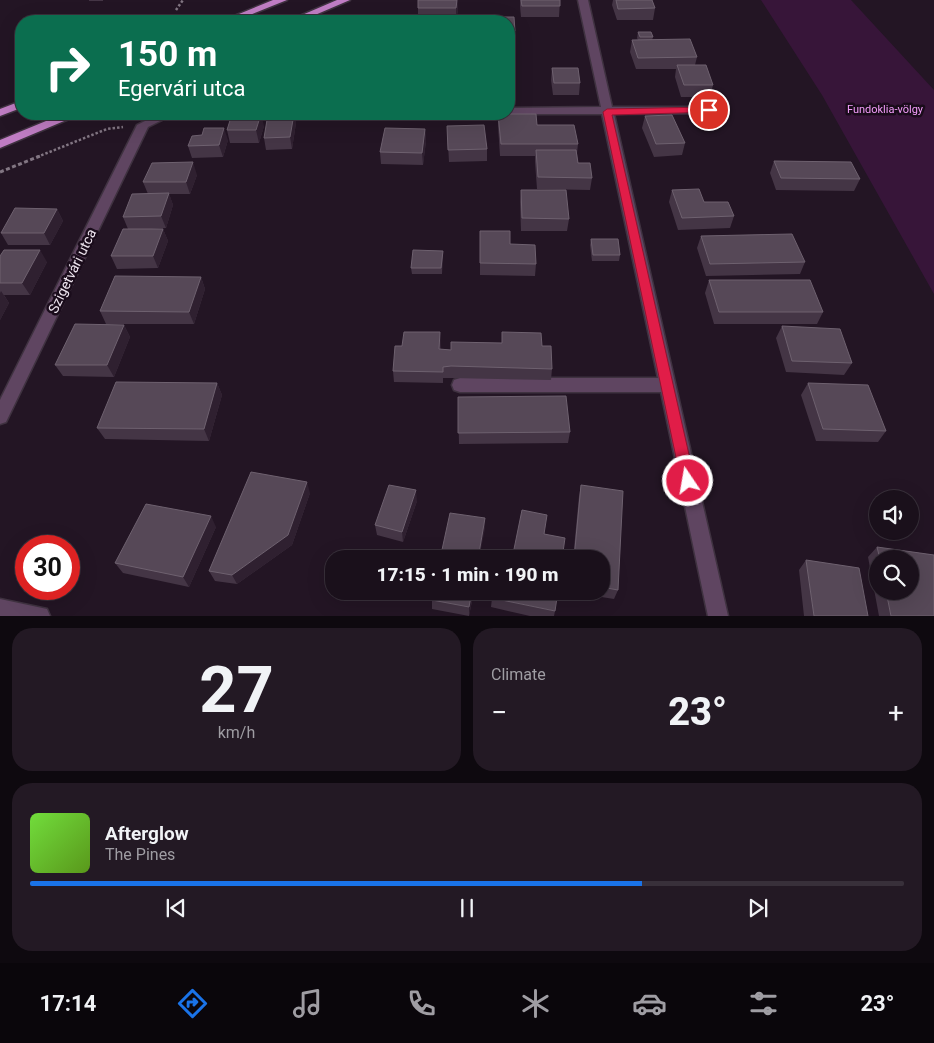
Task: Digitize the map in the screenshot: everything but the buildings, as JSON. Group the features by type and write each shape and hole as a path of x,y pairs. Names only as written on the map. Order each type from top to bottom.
{"highway":[{"path":"242,15 282,0"},
{"path":"309,15 345,0"},
{"path":"0,113 15,107"},
{"path":"0,144 58,120"}],"street":[{"path":"583,0 718,616"},
{"path":"515,111 709,110"},
{"path":"144,125 155,120"},
{"name":"Szigetvári utca","path":"0,417 144,125"},
{"path":"460,385 667,385"},
{"path":"0,609 40,616"}],"path":[{"path":"176,10 183,0"},
{"path":"0,172 107,130 144,125"}],"green space":[{"name":"Fundoklia-völgy","path":"761,0 851,0 934,90 934,294 822,95"}],"route":[{"path":"688,481 607,112 709,110"}]}
